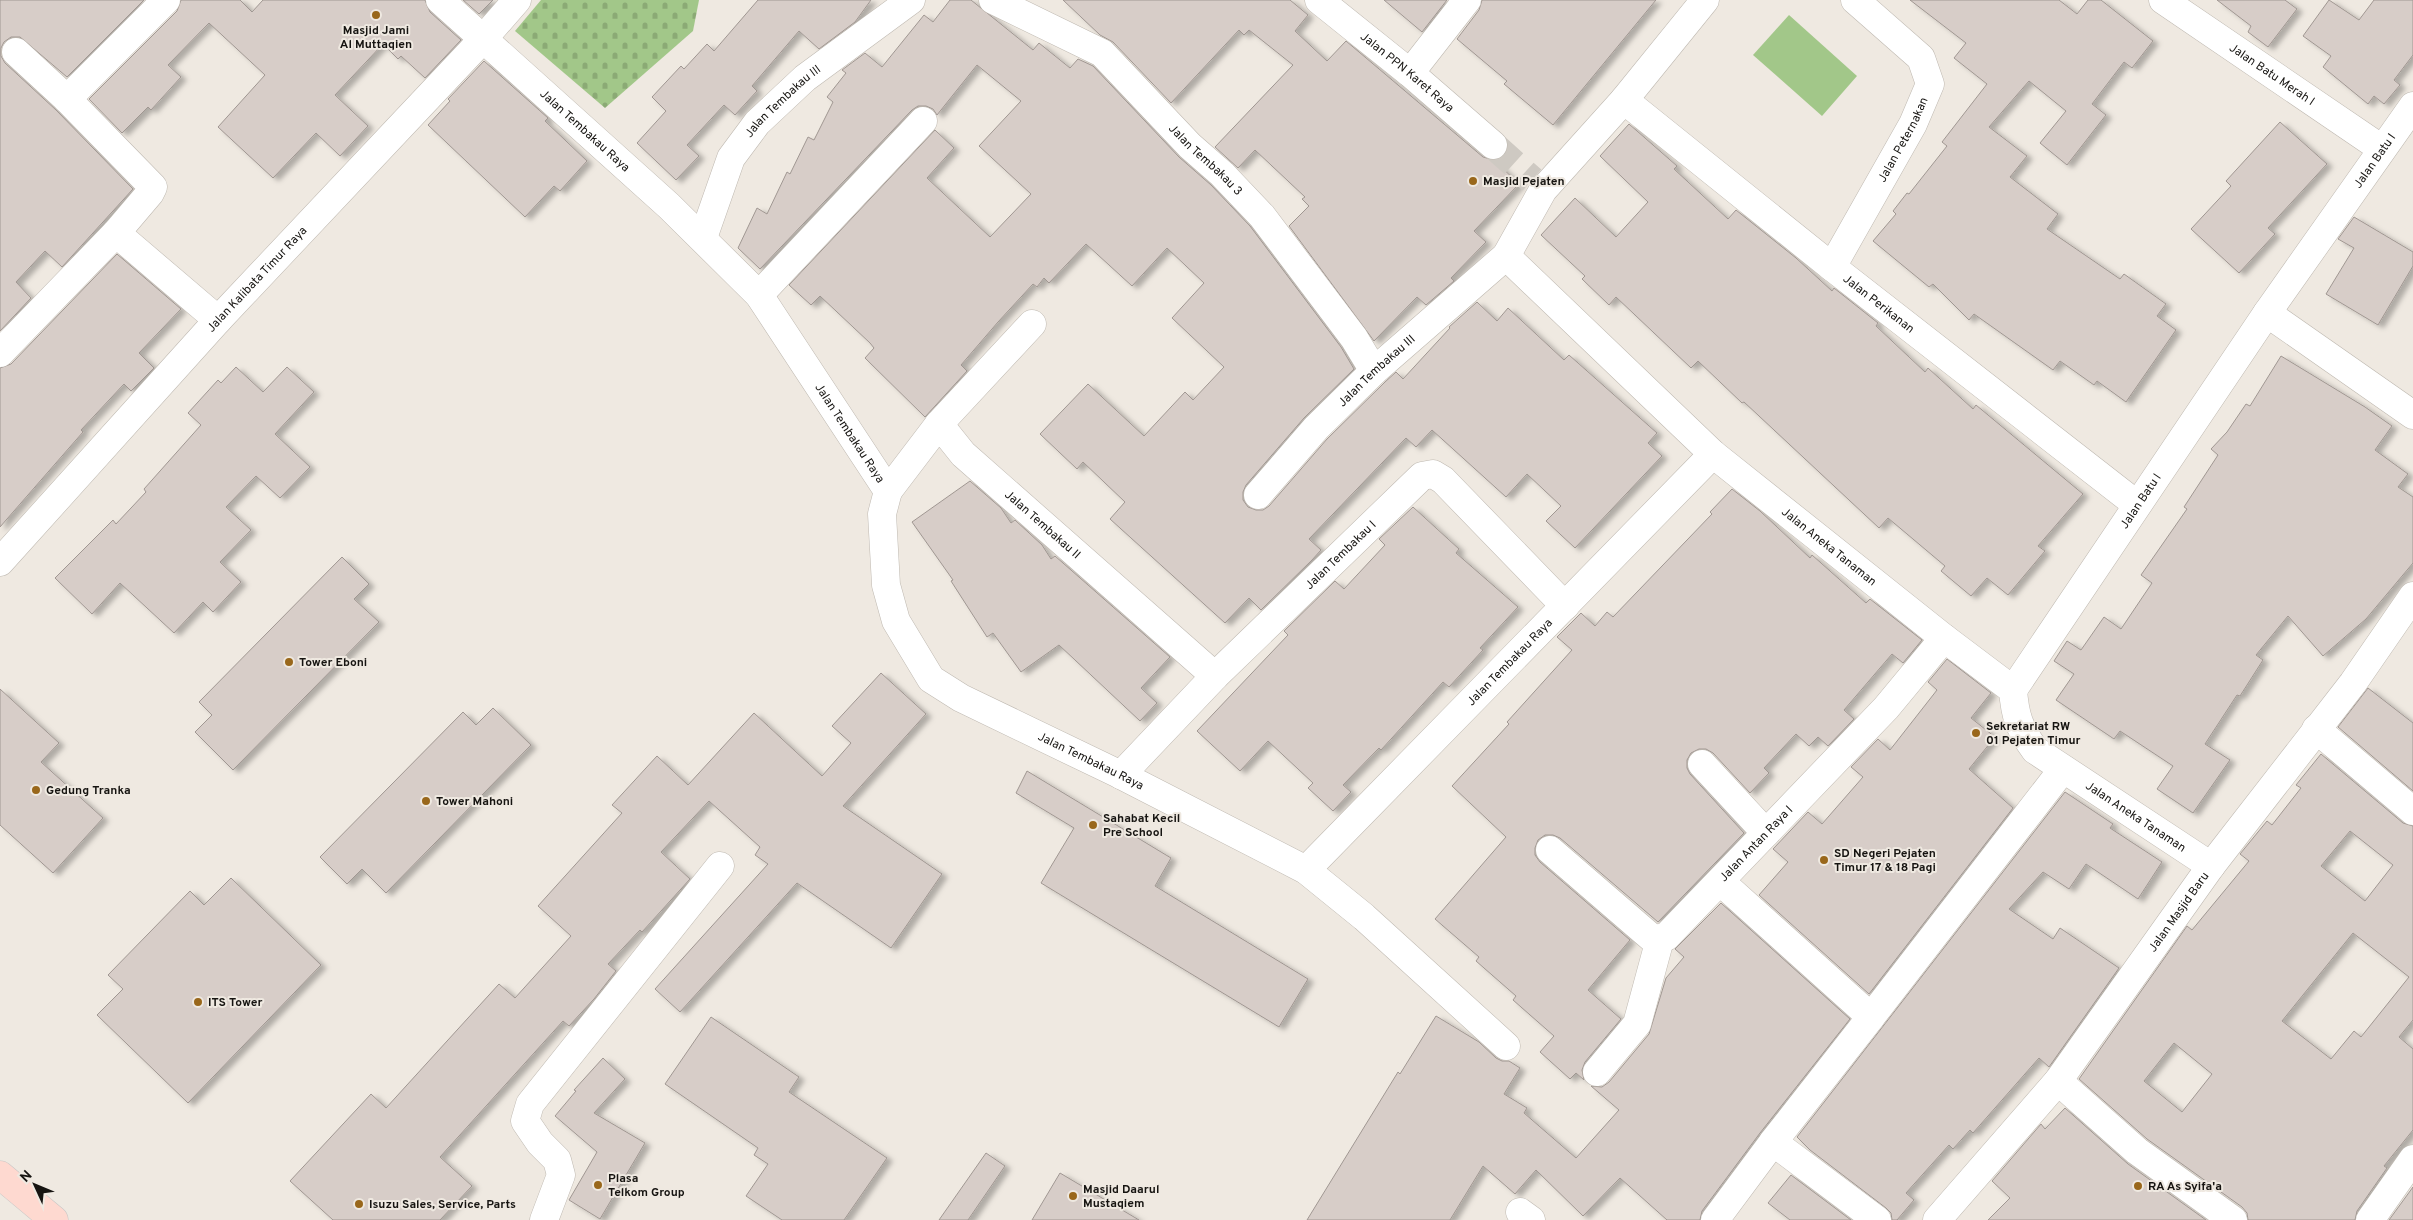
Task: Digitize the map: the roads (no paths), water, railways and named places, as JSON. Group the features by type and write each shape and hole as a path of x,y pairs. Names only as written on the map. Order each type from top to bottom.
{"main road":[{"path":"0,1175 54,1220"}],"street":[{"path":"67,100 166,0"},
{"name":"Jalan Tembakau Raya","path":"440,0 703,238 759,295 888,491 882,514 886,585 896,621 931,679 960,698 1121,775 1306,870 1364,917 1506,1046"},
{"name":"Jalan Kalibata Timur Raya","path":"0,562 218,320 483,40 517,0"},
{"name":"Jalan Tembakau III","path":"703,238 731,158 757,123 805,78 911,0"},
{"name":"Jalan Tembakau 3","path":"993,0 1102,53 1190,146 1222,174 1262,216 1354,338 1374,371"},
{"name":"Jalan PPN Karet Raya","path":"1319,0 1410,73 1493,145"},
{"path":"1410,73 1468,0"},
{"path":"1506,256 1538,185 1624,100 1705,0"},
{"name":"Jalan Peternakan","path":"1832,267 1913,124 1930,84 1921,58 1855,0"},
{"name":"Jalan Batu Merah I","path":"2163,0 2382,149"},
{"path":"0,353 116,233 153,187 67,100 16,52"},
{"name":"Jalan Perikanan","path":"1624,100 1832,267 2136,504"},
{"name":"Jalan Batu I","path":"2013,690 2136,504 2267,313 2382,149 2410,117"},
{"path":"759,295 922,121"},
{"path":"116,233 218,320"},
{"name":"Jalan Tembakau III","path":"1258,495 1316,428 1374,371 1506,256"},
{"name":"Jalan Aneka Tanaman","path":"1506,256 1713,454 1944,638 2013,690 2015,715 2022,732 2035,750 2211,866"},
{"path":"2267,313 2413,415"},
{"path":"888,491 939,424 1032,324"},
{"name":"Jalan Tembakau II","path":"939,424 963,454 1215,676"},
{"name":"Jalan Tembakau Raya","path":"1306,870 1713,454"},
{"name":"Jalan Tembakau I","path":"1121,775 1215,676 1422,476 1433,474 1443,480 1566,606"},
{"name":"Jalan Masjid Baru","path":"1937,1220 2058,1082 2211,866 2353,683 2413,596"},
{"name":"Jalan Antan Raya I","path":"1660,939 1666,937 1722,882 1766,833 1886,708 1944,638"},
{"path":"2316,729 2413,811"},
{"path":"1702,764 1766,833"},
{"path":"1715,1220 1773,1142 2064,769"},
{"path":"1550,850 1653,939 1660,939 1637,1024 1597,1072"},
{"path":"544,1220 561,1175 557,1160 540,1143 525,1121 530,1104 720,866"},
{"path":"1722,882 1871,1017"},
{"path":"2058,1082 2137,1150 2233,1220"},
{"path":"1773,1142 1877,1220"},
{"path":"2370,1220 2413,1159"}],"tunnel":[{"path":"1493,145 1532,180"}],"place":[{"name":"Masjid Jami Al Muttaqien","path":"376,15"},
{"name":"Masjid Pejaten","path":"1473,181"},
{"name":"Tower Eboni","path":"289,662"},
{"name":"Sekretariat RW 01 Pejaten Timur","path":"1976,733"},
{"name":"Gedung Tranka","path":"36,790"},
{"name":"Tower Mahoni","path":"426,801"},
{"name":"Sahabat Kecil Pre School","path":"1093,825"},
{"name":"SD Negeri Pejaten Timur 17 & 18 Pagi","path":"1824,860"},
{"name":"ITS Tower","path":"198,1002"},
{"name":"Plasa Telkom Group","path":"598,1185"},
{"name":"RA As Syifa'a","path":"2138,1186"},
{"name":"Masjid Daarul Mustaqiem","path":"1073,1196"},
{"name":"Isuzu Sales, Service, Parts","path":"359,1204"}]}
